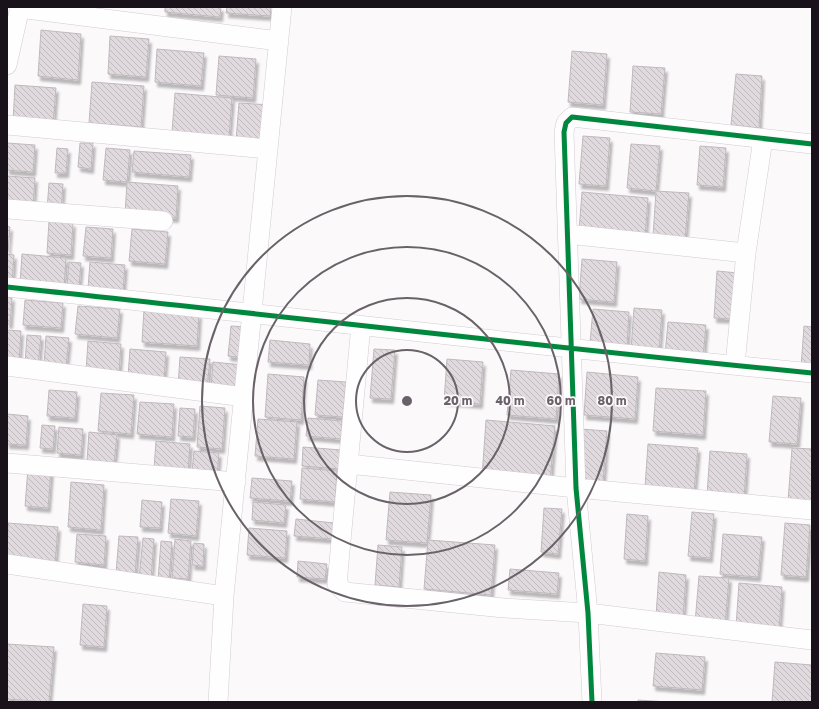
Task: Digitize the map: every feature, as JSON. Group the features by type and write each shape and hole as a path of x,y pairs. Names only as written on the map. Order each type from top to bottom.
{"street":[{"path":"218,702 224,596 282,7"},
{"path":"7,64 19,8 279,41"},
{"path":"592,702 588,613 576,488 572,349 566,234 564,132 566,123 572,117 812,144"},
{"path":"7,125 268,149"},
{"path":"735,365 746,253 764,139"},
{"path":"7,209 163,222"},
{"path":"566,234 746,253"},
{"path":"7,287 252,312 572,349 812,373"},
{"path":"361,325 337,584 345,592 504,608 588,613 812,640"},
{"path":"7,366 244,397"},
{"path":"7,463 236,482"},
{"path":"348,464 576,488 812,510"},
{"path":"7,564 224,596"}],"building":[{"path":"165,7 221,7 220,17 165,12"},
{"path":"227,7 271,7 270,16 226,13"},
{"path":"41,30 81,34 78,80 38,76"},
{"path":"110,36 149,39 146,77 108,74"},
{"path":"157,49 204,53 201,86 155,82"},
{"path":"572,51 607,54 603,105 568,102"},
{"path":"219,56 256,59 253,98 216,95"},
{"path":"633,66 665,68 661,114 630,112"},
{"path":"736,74 762,76 759,128 731,125"},
{"path":"92,82 144,86 141,127 89,123"},
{"path":"15,85 56,88 53,125 13,122"},
{"path":"175,93 232,98 229,137 172,132"},
{"path":"239,103 271,105 268,143 236,140"},
{"path":"583,136 610,138 606,186 579,184"},
{"path":"7,143 35,145 33,172 7,170"},
{"path":"80,143 93,143 91,169 78,167"},
{"path":"631,144 660,146 656,191 627,188"},
{"path":"700,146 726,148 723,187 697,185"},
{"path":"57,148 68,149 66,173 55,173"},
{"path":"106,148 130,150 127,182 103,180"},
{"path":"134,151 191,155 189,177 132,172"},
{"path":"7,176 35,178 33,208 7,206"},
{"path":"127,182 178,186 176,218 125,214"},
{"path":"49,183 63,184 61,211 47,210"},
{"path":"656,191 689,193 685,239 653,236"},
{"path":"582,192 648,198 645,237 579,231"},
{"path":"49,221 73,223 71,255 47,253"},
{"path":"7,226 10,227 8,252 7,252"},
{"path":"86,227 113,229 111,258 83,256"},
{"path":"132,229 168,232 165,264 129,261"},
{"path":"7,254 14,255 12,284 7,283"},
{"path":"22,254 66,258 64,288 20,284"},
{"path":"582,259 617,262 614,302 579,299"},
{"path":"69,262 81,263 79,287 67,286"},
{"path":"90,262 125,265 123,291 88,288"},
{"path":"717,271 738,273 734,319 714,318"},
{"path":"7,297 12,297 10,324 7,324"},
{"path":"25,300 63,303 61,328 23,325"},
{"path":"78,306 120,309 117,338 75,334"},
{"path":"634,308 662,310 659,352 631,350"},
{"path":"144,309 199,314 197,346 142,342"},
{"path":"593,309 629,312 627,346 590,343"},
{"path":"668,322 706,325 703,358 665,355"},
{"path":"231,326 247,327 244,358 228,356"},
{"path":"804,326 812,327 812,369 801,367"},
{"path":"7,330 21,331 19,362 7,361"},
{"path":"27,335 41,336 38,366 25,364"},
{"path":"46,336 69,338 66,366 44,365"},
{"path":"270,340 310,344 309,365 268,362"},
{"path":"88,341 121,344 119,374 86,371"},
{"path":"130,349 166,352 164,379 128,376"},
{"path":"374,349 395,350 391,399 370,398"},
{"path":"180,357 210,359 207,388 178,386"},
{"path":"447,359 483,362 480,404 444,401"},
{"path":"213,362 243,365 241,391 211,388"},
{"path":"511,370 559,374 556,419 507,415"},
{"path":"587,372 638,377 635,419 584,415"},
{"path":"268,374 304,377 301,420 265,417"},
{"path":"318,380 346,382 343,417 315,415"},
{"path":"656,388 706,391 703,435 653,431"},
{"path":"49,390 77,392 75,418 47,416"},
{"path":"101,393 134,395 131,434 98,431"},
{"path":"773,396 801,398 797,444 769,442"},
{"path":"140,402 174,404 172,437 137,434"},
{"path":"200,406 225,408 222,449 197,447"},
{"path":"180,408 195,409 193,437 178,436"},
{"path":"7,414 28,416 26,445 7,444"},
{"path":"308,418 342,421 341,439 306,436"},
{"path":"258,419 297,422 294,459 255,456"},
{"path":"486,420 555,426 550,482 482,477"},
{"path":"42,425 55,426 53,449 40,448"},
{"path":"59,427 83,429 81,455 57,453"},
{"path":"581,429 607,431 603,482 577,480"},
{"path":"89,432 117,435 114,464 87,461"},
{"path":"156,441 190,444 188,472 154,469"},
{"path":"648,444 698,448 694,491 645,487"},
{"path":"303,447 342,450 341,469 302,466"},
{"path":"792,448 812,449 812,503 788,501"},
{"path":"194,451 219,453 217,475 192,472"},
{"path":"710,451 747,454 744,498 707,495"},
{"path":"28,468 51,470 48,508 25,506"},
{"path":"302,468 337,471 335,502 300,499"},
{"path":"252,478 292,481 290,501 250,498"},
{"path":"71,482 104,485 101,530 68,527"},
{"path":"390,492 431,495 427,543 386,540"},
{"path":"171,499 199,501 196,536 168,533"},
{"path":"142,500 162,502 160,528 140,527"},
{"path":"253,502 286,505 284,523 252,520"},
{"path":"544,508 562,509 558,554 541,552"},
{"path":"692,512 714,514 710,558 688,556"},
{"path":"627,514 648,516 645,561 624,559"},
{"path":"296,519 334,523 333,539 294,536"},
{"path":"8,523 58,527 55,564 7,560"},
{"path":"785,523 810,525 806,577 781,575"},
{"path":"249,528 287,531 285,558 247,555"},
{"path":"77,534 106,536 104,565 75,562"},
{"path":"723,534 762,537 758,577 720,574"},
{"path":"119,536 138,537 135,575 116,573"},
{"path":"143,538 154,539 151,580 139,579"},
{"path":"175,539 191,541 188,579 172,578"},
{"path":"428,540 495,545 491,595 424,589"},
{"path":"161,541 172,542 169,581 158,580"},
{"path":"194,543 204,544 203,566 192,565"},
{"path":"378,545 402,547 399,587 375,585"},
{"path":"298,561 327,564 325,579 297,577"},
{"path":"510,569 559,573 557,594 508,590"},
{"path":"659,572 686,575 683,619 656,616"},
{"path":"699,576 729,578 725,625 695,623"},
{"path":"739,583 782,587 779,630 736,626"},
{"path":"83,604 107,606 104,647 80,645"},
{"path":"7,644 54,647 49,702 7,699"},
{"path":"656,653 705,657 702,690 653,686"},
{"path":"775,662 812,665 812,702 772,702"},
{"path":"638,700 668,702 638,702"}],"cycle path":[{"path":"592,702 588,613 576,488 564,132 566,123 572,117 812,144"},
{"path":"7,287 610,353 812,373"}]}
